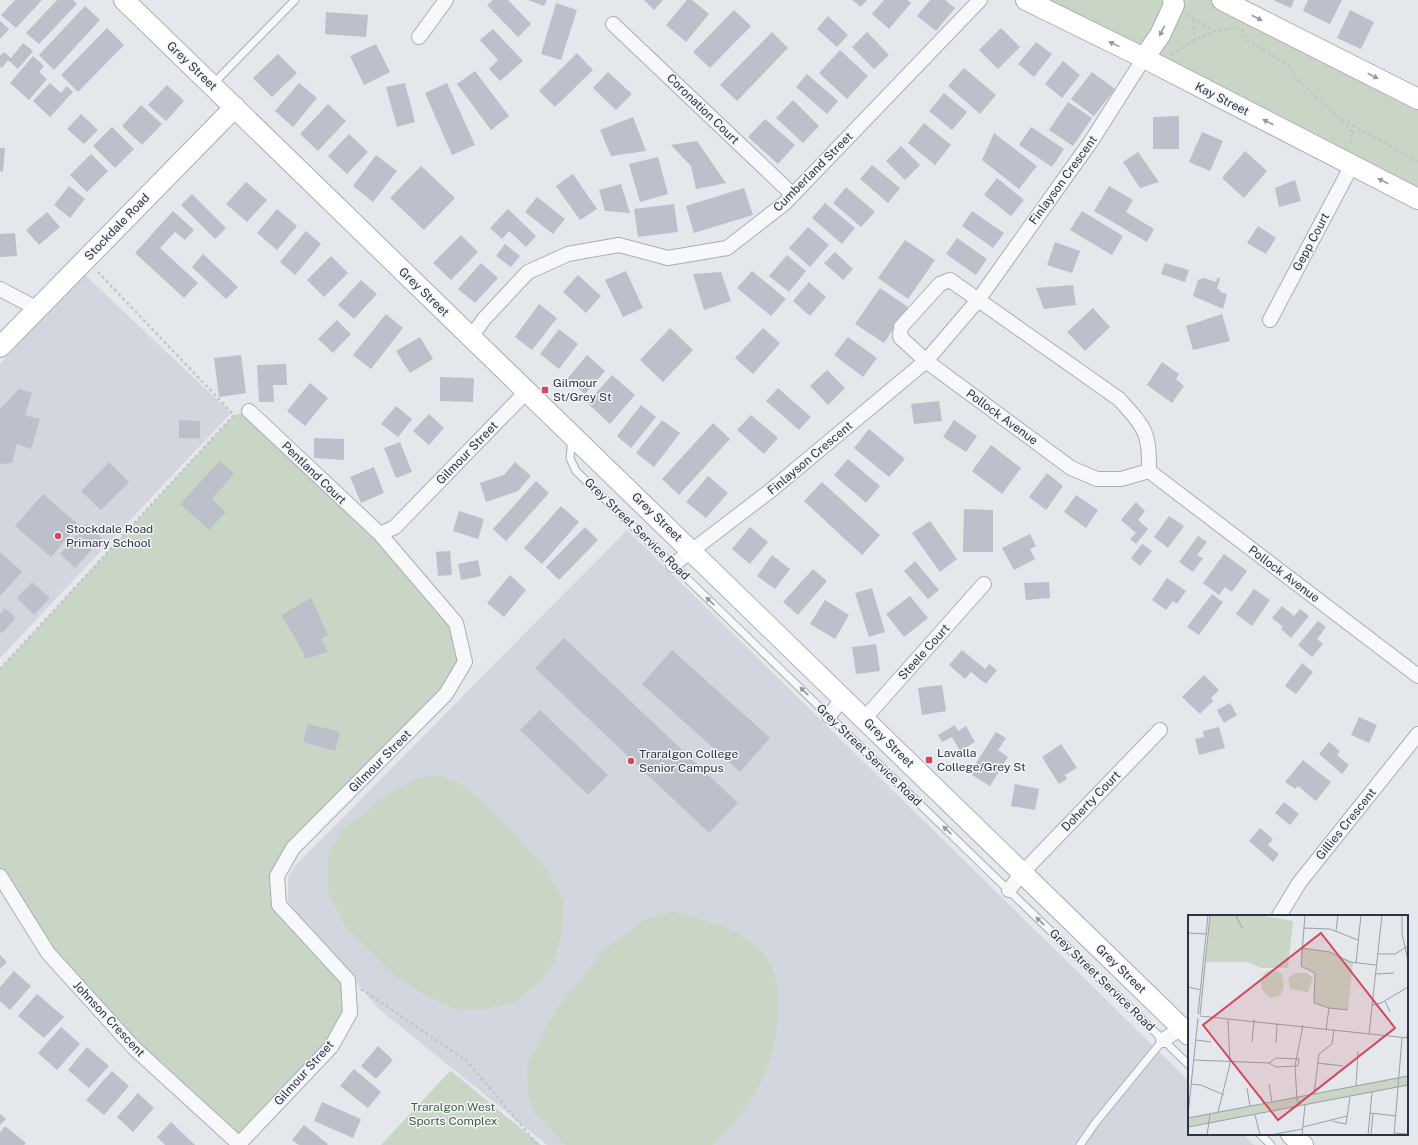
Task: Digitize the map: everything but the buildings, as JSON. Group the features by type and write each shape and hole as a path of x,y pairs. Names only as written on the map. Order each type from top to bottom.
{"main road":[{"name":"Grey Street","path":"124,0 1185,1031"},
{"name":"Kay Street","path":"1026,0 1418,199"},
{"path":"1043,0 1059,17"},
{"path":"1222,0 1418,99"},
{"path":"1152,63 1160,35 1173,3"},
{"name":"Stockdale Road","path":"0,347 235,107"},
{"path":"1292,1135 1302,1145"}],"street":[{"path":"419,38 446,0"},
{"name":"Cumberland Street","path":"471,337 484,319 528,272 568,254 620,245 668,258 728,248 785,203 980,0"},
{"name":"Coronation Court","path":"613,24 792,194"},
{"name":"Finlayson Crescent","path":"673,565 770,491 926,361 978,300 1092,140 1152,63"},
{"name":"Gepp Court","path":"1270,320 1350,164"},
{"path":"926,361 900,337 901,327 940,284 950,280 1119,399 1142,424 1149,446 1149,471"},
{"path":"0,289 38,309"},
{"name":"Pollock Avenue","path":"926,361 1071,468 1097,479 1121,478 1149,471 1418,676"},
{"name":"Gilmour Street","path":"238,1144 331,1047 350,1013 348,980 278,905 276,876 293,848 446,694 465,662 456,623 380,534 395,527 527,391"},
{"name":"Pentland Court","path":"249,411 380,534"},
{"name":"Steele Court","path":"864,719 984,584"},
{"path":"829,716 843,698"},
{"name":"Doherty Court","path":"1009,890 1022,873 1160,730"},
{"name":"Gillies Crescent","path":"1280,915 1299,883 1418,734"},
{"name":"Johnson Crescent","path":"0,876 48,953 134,1048 238,1144"},
{"path":"1163,1040 1185,1031"}],"lane":[{"path":"212,85 295,0"},
{"name":"Grey Street Service Road","path":"572,435 570,458 576,471 1188,1064"},
{"path":"1080,1145 1096,1122 1163,1040"},
{"path":"1261,1135 1271,1145"}],"path":[{"path":"1173,3 1194,20 1216,31"},
{"path":"1194,20 1194,40"},
{"path":"1152,63 1194,40 1216,31 1240,27 1247,40 1290,65 1299,81 1352,132 1365,133"},
{"path":"1338,117 1365,133 1409,155 1418,162"},
{"path":"1350,164 1352,132"},
{"path":"0,669 234,415 86,260"},
{"path":"348,980 467,1061 538,1145"}],"shaded area":[{"name":"Stockdale Road Primary School","path":"85,275 231,413 0,658 0,364"},
{"name":"Traralgon College Senior Campus","path":"627,530 1188,1080 1188,1135 1244,1135 1254,1145 547,1145 379,1009 288,902 288,877 294,867"}],"green space":[{"path":"1026,0 1222,0 1418,99 1418,199"},
{"path":"249,411 368,525 456,623 465,662 446,694 293,848 277,876 279,905 348,980 350,1013 331,1047 239,1144 48,953 0,876 0,669 234,415"},
{"path":"441,775 465,786 493,811 547,869 564,902 561,935 554,963 540,981 515,1002 483,1010 455,1009 428,997 398,978 345,926 328,894 328,855 340,831 389,794 415,779"},
{"path":"671,912 708,921 730,929 751,942 766,956 770,962 775,974 777,987 777,1022 774,1043 762,1080 741,1115 712,1145 565,1145 535,1114 528,1095 527,1064 555,1011 603,951 642,921"},
{"name":"Traralgon West Sports Complex","path":"451,1071 541,1145 381,1145"}],"place":[{"name":"Gilmour St/Grey St","path":"545,390"},
{"name":"Stockdale Road Primary School","path":"58,536"},
{"name":"Lavalla College/Grey St","path":"929,760"},
{"name":"Traralgon College Senior Campus","path":"631,761"}]}
